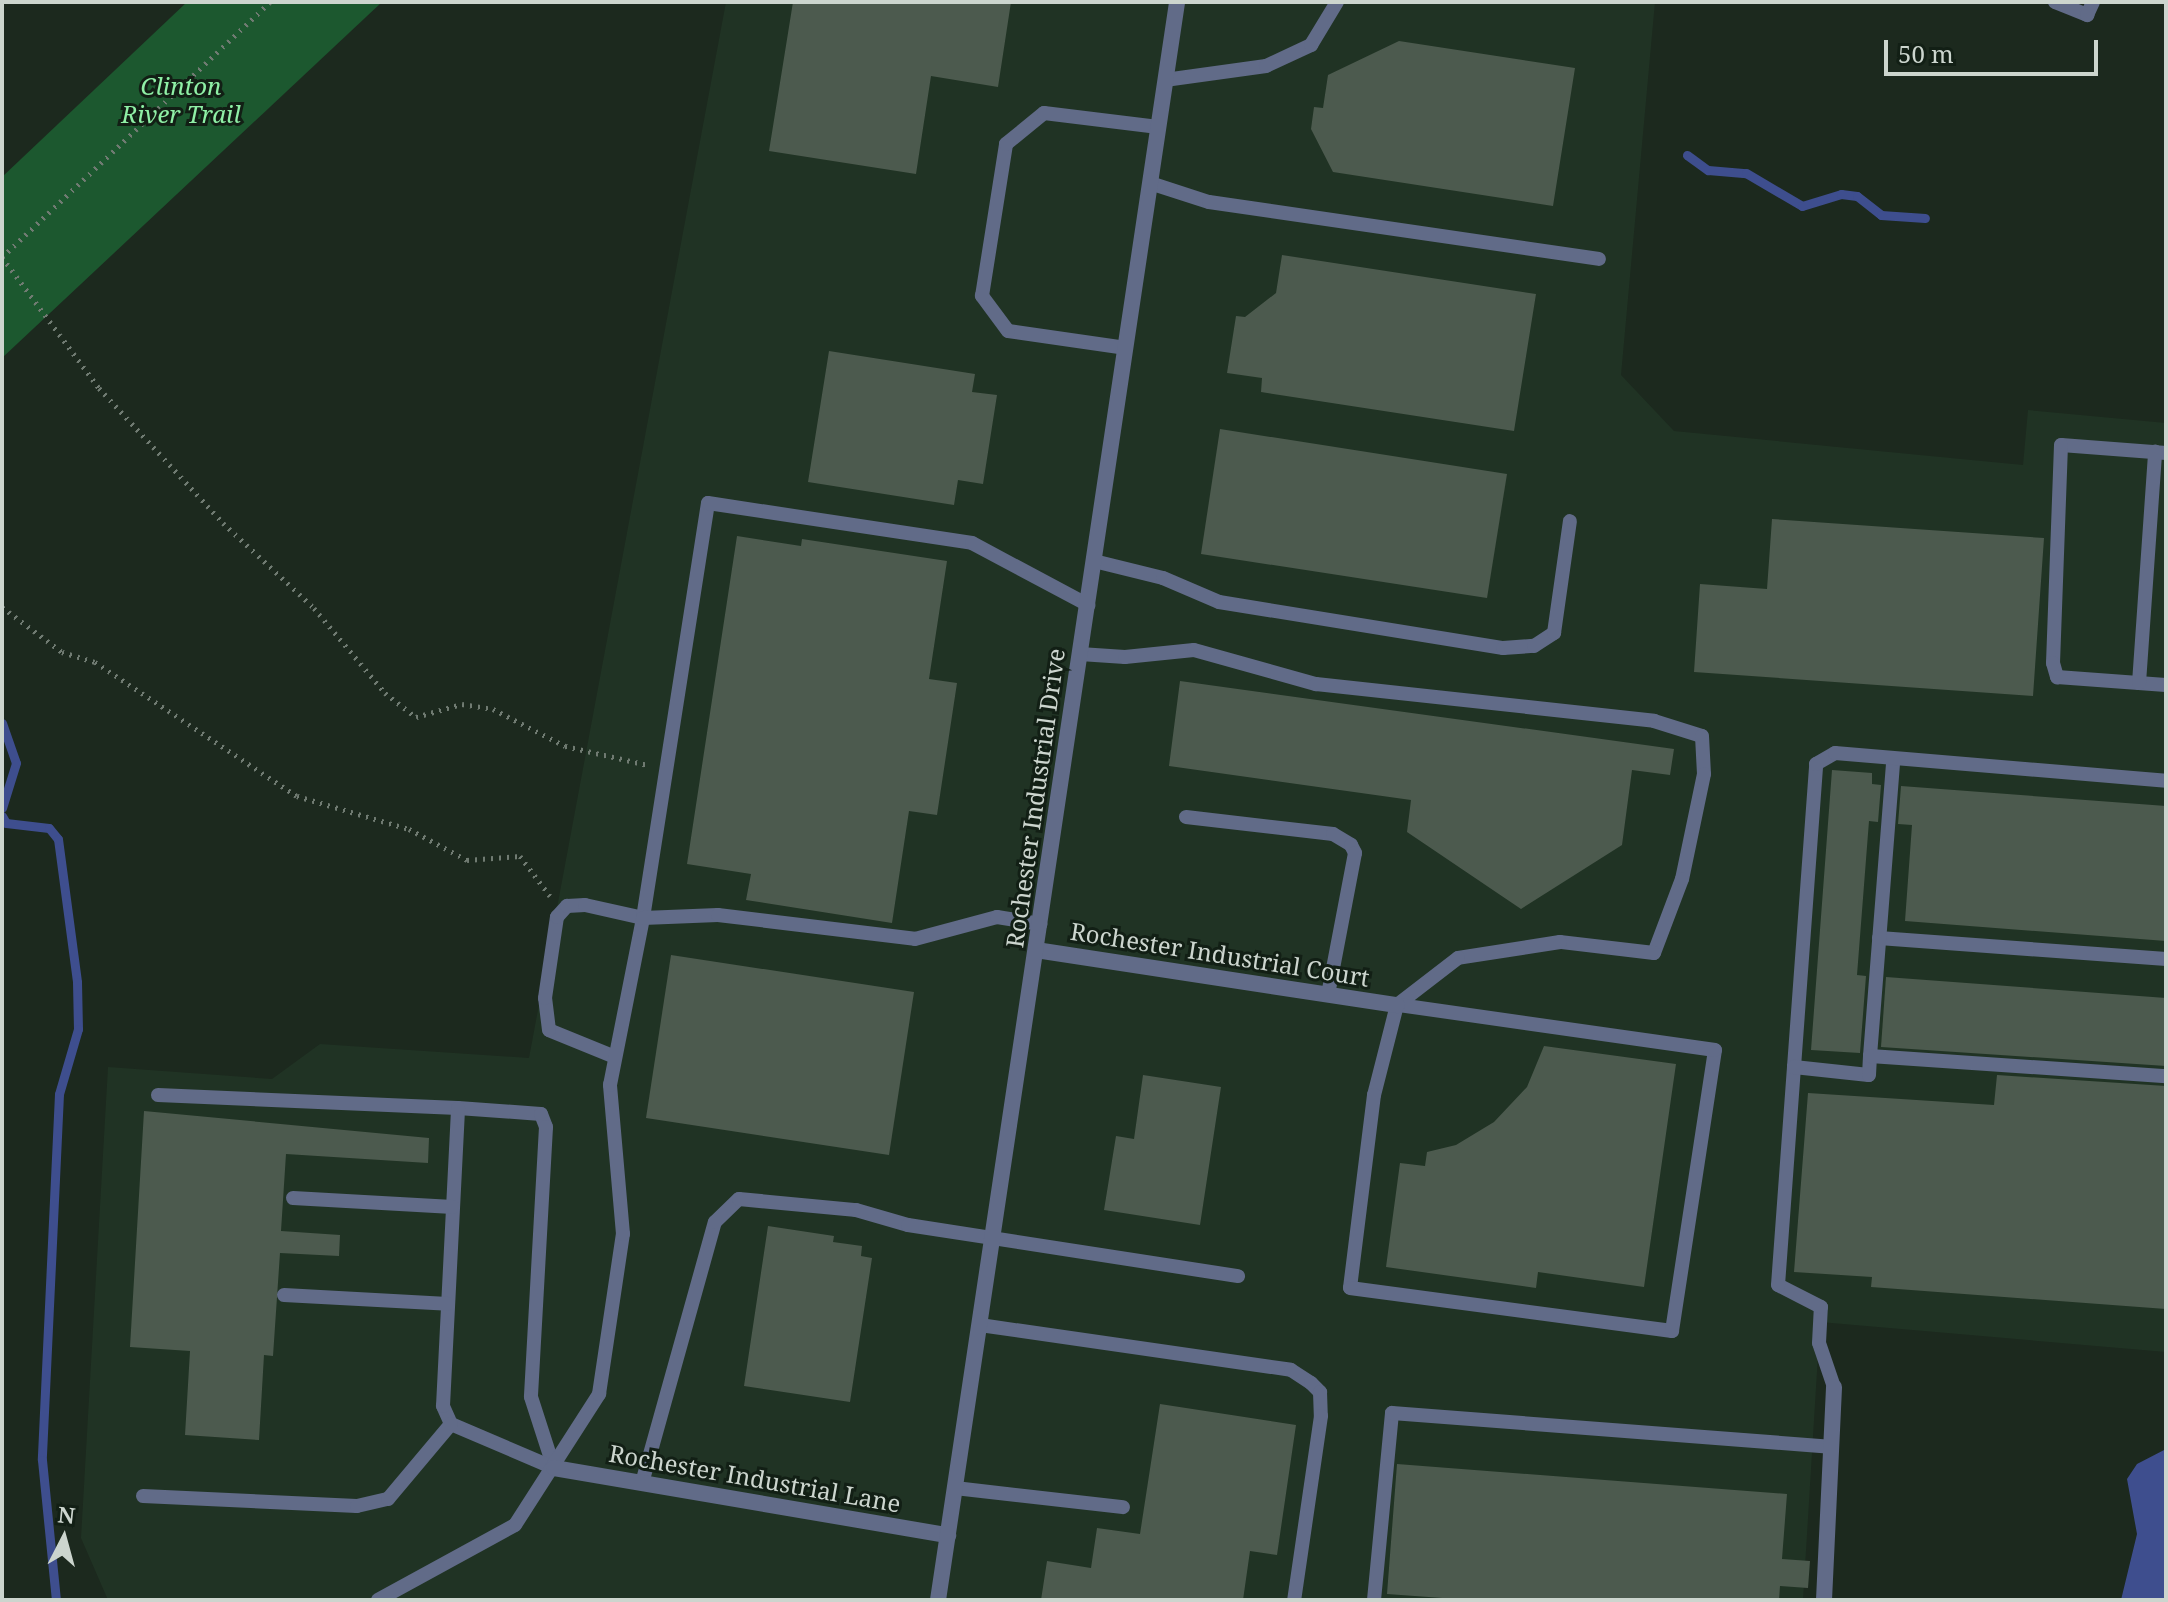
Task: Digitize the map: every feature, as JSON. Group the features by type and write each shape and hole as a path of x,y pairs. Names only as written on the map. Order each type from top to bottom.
{"street":[{"name":"Rochester Industrial Drive","path":"938,1600 1177,2"},
{"name":"Rochester Industrial Court","path":"1036,950 1397,1005"},
{"path":"1824,1600 1834,1387"},
{"name":"Rochester Industrial Lane","path":"554,1468 948,1535"}],"lane":[{"path":"1165,80 1266,66 1311,45 1337,2"},
{"path":"2055,2 2087,15 2093,2"},
{"path":"1126,348 1008,331 982,296 1006,144 1044,113 1158,127"},
{"path":"1150,183 1209,202 1599,259"},
{"path":"2139,683 2160,452 2061,445 2053,663 2057,677 2166,685"},
{"path":"378,1600 515,1525 599,1394 623,1234 610,1085 643,918 708,503 972,543 1088,605"},
{"path":"1094,561 1163,578 1219,602 1503,648 1534,646 1554,633 1570,521"},
{"path":"1080,654 1125,657 1194,650 1316,684 1654,721 1702,736 1704,774 1682,879 1654,953 1560,942 1458,958 1397,1005 1374,1095 1350,1288 1672,1331 1715,1050 1397,1005"},
{"path":"1834,1387 1819,1343 1821,1307 1778,1285 1816,764 1835,753 1893,762 2166,781"},
{"path":"1794,1067 1869,1075 1893,762"},
{"path":"1186,817 1333,834 1351,845 1355,853 1328,994"},
{"path":"615,1057 549,1030 545,998 560,910 585,905 643,918 718,915 915,939 997,917 1040,924"},
{"path":"1879,938 2166,959"},
{"path":"1870,1056 2166,1076"},
{"path":"158,1095 541,1114 546,1127 531,1397 554,1468"},
{"path":"458,1108 443,1406 451,1424 554,1468"},
{"path":"642,1483 676,1345 725,1207 763,1197 993,1238 1238,1276"},
{"path":"293,1198 453,1207"},
{"path":"284,1295 448,1304"},
{"path":"980,1325 1291,1370 1311,1383 1320,1392 1321,1416 1294,1600"},
{"path":"1374,1600 1392,1413 1830,1447"},
{"path":"143,1496 357,1506 388,1499 451,1424"},
{"path":"955,1488 1123,1507"}],"path":[{"path":"270,2 2,257 99,388 223,523 314,608 385,693 416,717 462,704 493,709 565,746 666,769"},
{"path":"2,607 62,652 95,662 297,796 409,829 467,860 520,856 560,910"}],"shaded area":[{"path":"726,2 1655,2 1621,375 1674,431 2023,465 2028,410 2166,423 2166,1352 1820,1322 1803,1600 108,1600 81,1538 108,1067 272,1079 320,1044 529,1058"}],"green space":[{"name":"Clinton River Trail","path":"187,2 382,2 2,358 2,177"}],"water":[{"path":"2166,1449 2166,1600 2121,1600 2137,1534 2127,1479 2137,1464"}],"building":[{"path":"793,2 1011,2 998,87 931,76 916,174 769,151"},
{"path":"1399,41 1575,68 1553,206 1333,172 1311,129 1314,107 1323,108 1328,75"},
{"path":"1282,255 1536,294 1514,431 1261,392 1262,378 1227,373 1236,316 1245,317 1276,293"},
{"path":"829,351 975,374 972,392 997,395 983,484 958,480 954,505 808,482"},
{"path":"1220,429 1507,474 1487,598 1201,554"},
{"path":"1772,519 2044,538 2033,696 1694,672 1700,584 1767,589"},
{"path":"737,536 801,546 802,539 947,561 929,679 957,683 937,815 909,811 892,923 746,900 751,874 687,864"},
{"path":"1180,681 1674,749 1670,775 1632,770 1622,845 1521,909 1407,832 1411,800 1169,766"},
{"path":"1832,770 1872,773 1872,784 1881,785 1878,822 1869,821 1857,975 1866,976 1860,1053 1811,1050"},
{"path":"1901,786 2166,806 2166,941 1905,921 1912,825 1898,824"},
{"path":"671,955 914,992 889,1155 646,1118"},
{"path":"1886,977 2166,998 2166,1066 1881,1047"},
{"path":"1544,1046 1676,1064 1644,1287 1538,1272 1536,1288 1386,1267 1400,1163 1425,1166 1427,1152 1456,1145 1494,1122 1527,1087"},
{"path":"1143,1075 1221,1087 1200,1225 1104,1210 1116,1136 1134,1139"},
{"path":"1997,1075 2166,1086 2166,1309 1871,1287 1872,1277 1794,1272 1808,1093 1994,1105"},
{"path":"144,1111 429,1138 428,1163 286,1154 281,1231 340,1235 339,1256 280,1253 273,1356 264,1355 259,1440 185,1435 190,1351 130,1347"},
{"path":"768,1226 834,1236 833,1242 862,1246 861,1256 872,1258 850,1402 744,1386"},
{"path":"1160,1404 1296,1425 1277,1555 1250,1551 1243,1600 1041,1600 1047,1561 1091,1568 1097,1528 1140,1534"},
{"path":"1397,1464 1787,1494 1782,1559 1810,1561 1808,1588 1780,1586 1779,1600 1470,1600 1387,1594"}],"waterway":[{"path":"1687,155 1708,170 1746,173 1802,206 1841,194 1857,196 1881,215 1925,218"},
{"path":"2,723 16,763 2,808"},
{"path":"2,816 6,823 49,828 58,839 77,982 78,1029 59,1094 42,1460 56,1600"}]}
